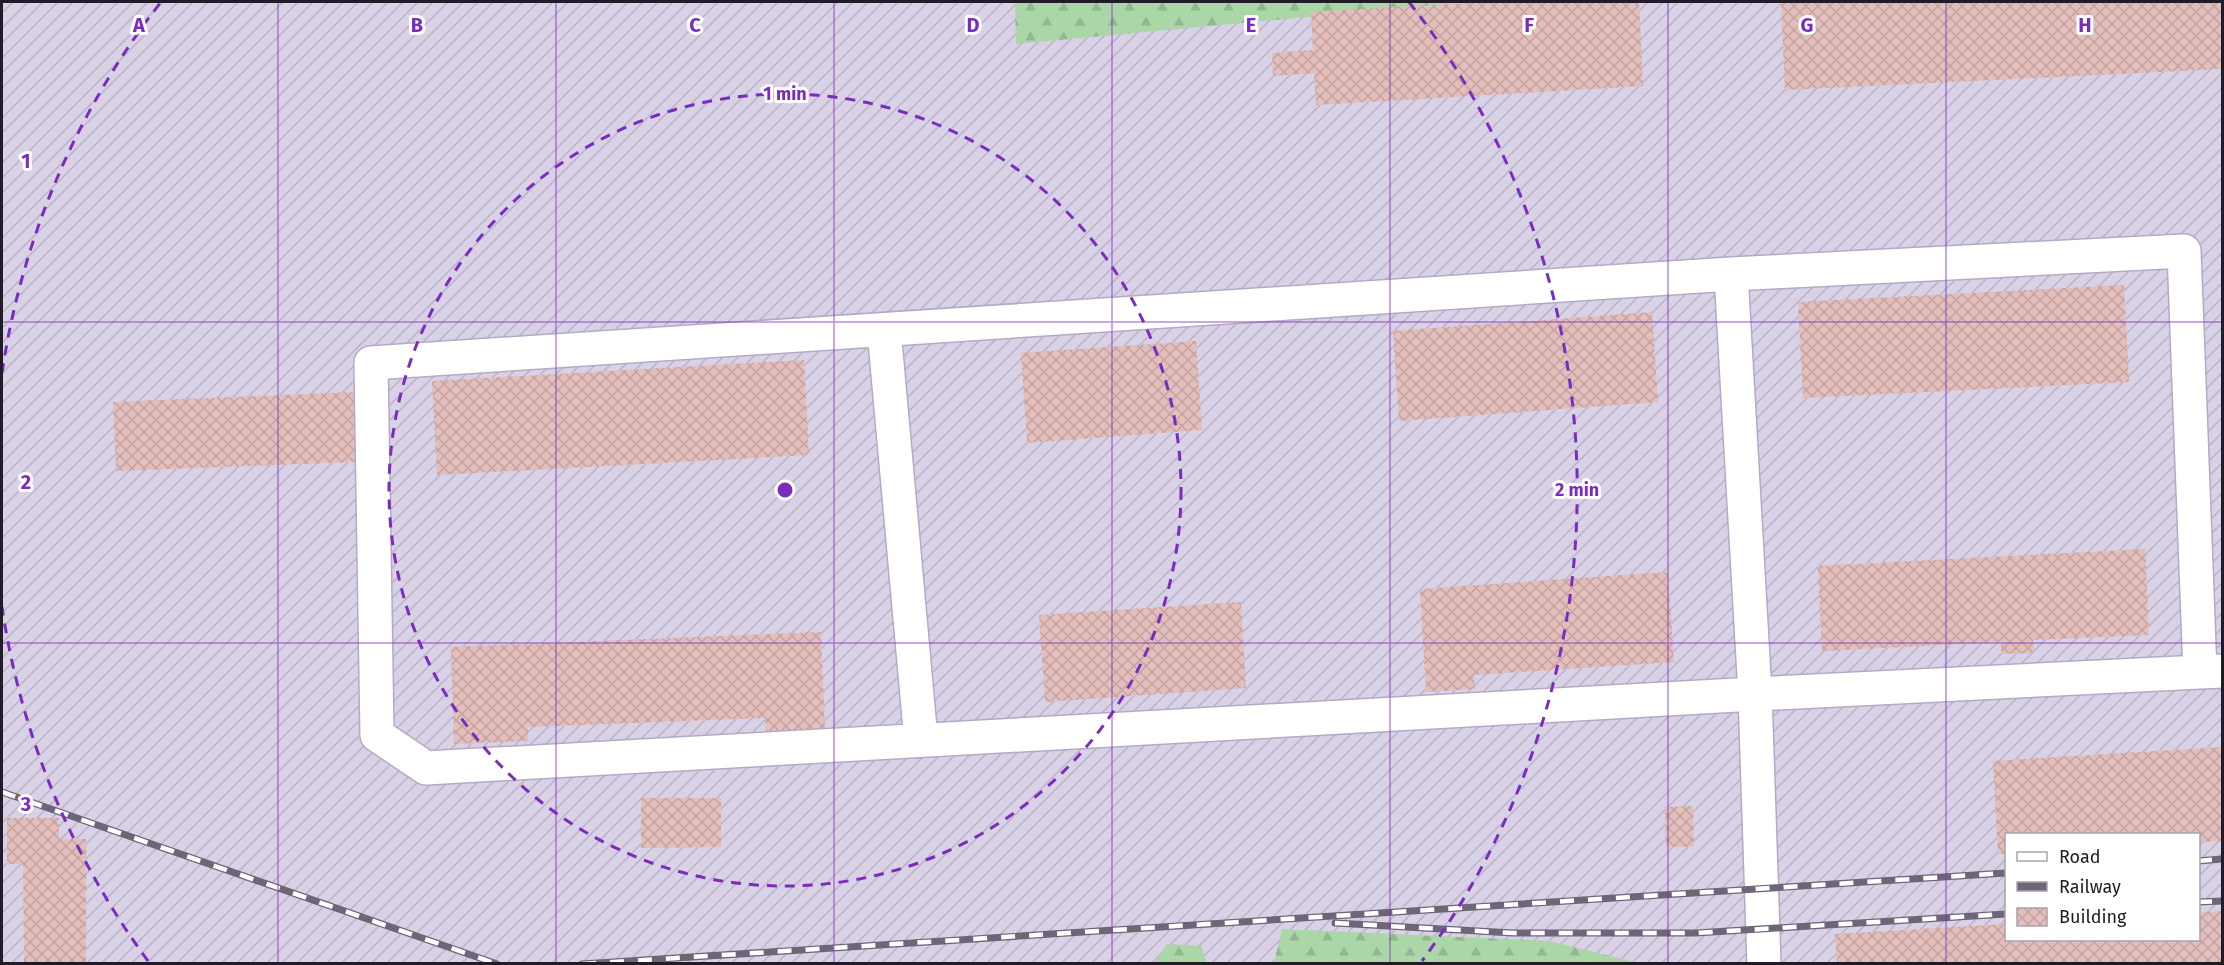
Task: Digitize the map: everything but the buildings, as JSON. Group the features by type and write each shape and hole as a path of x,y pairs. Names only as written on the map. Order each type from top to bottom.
{"lane":[{"path":"2184,251 2211,672 1755,694 426,768 378,735 371,363 1731,274 2184,251"},
{"path":"1731,274 1755,694 1764,963"},
{"path":"884,330 921,740"}],"shaded area":[{"path":"2,2 2222,2 2222,963 2,964"}],"green space":[{"path":"1015,2 1470,2 1016,44"},
{"path":"1282,929 1549,941 1639,963 1274,963"},
{"path":"1167,944 1201,946 1207,963 1155,963"}],"railway":[{"path":"2,792 497,964"},
{"path":"2200,861 2222,859"},
{"path":"582,964 2005,873"},
{"path":"2200,902 2222,901"},
{"path":"1335,923 1513,933 1696,933 2005,914"}]}
